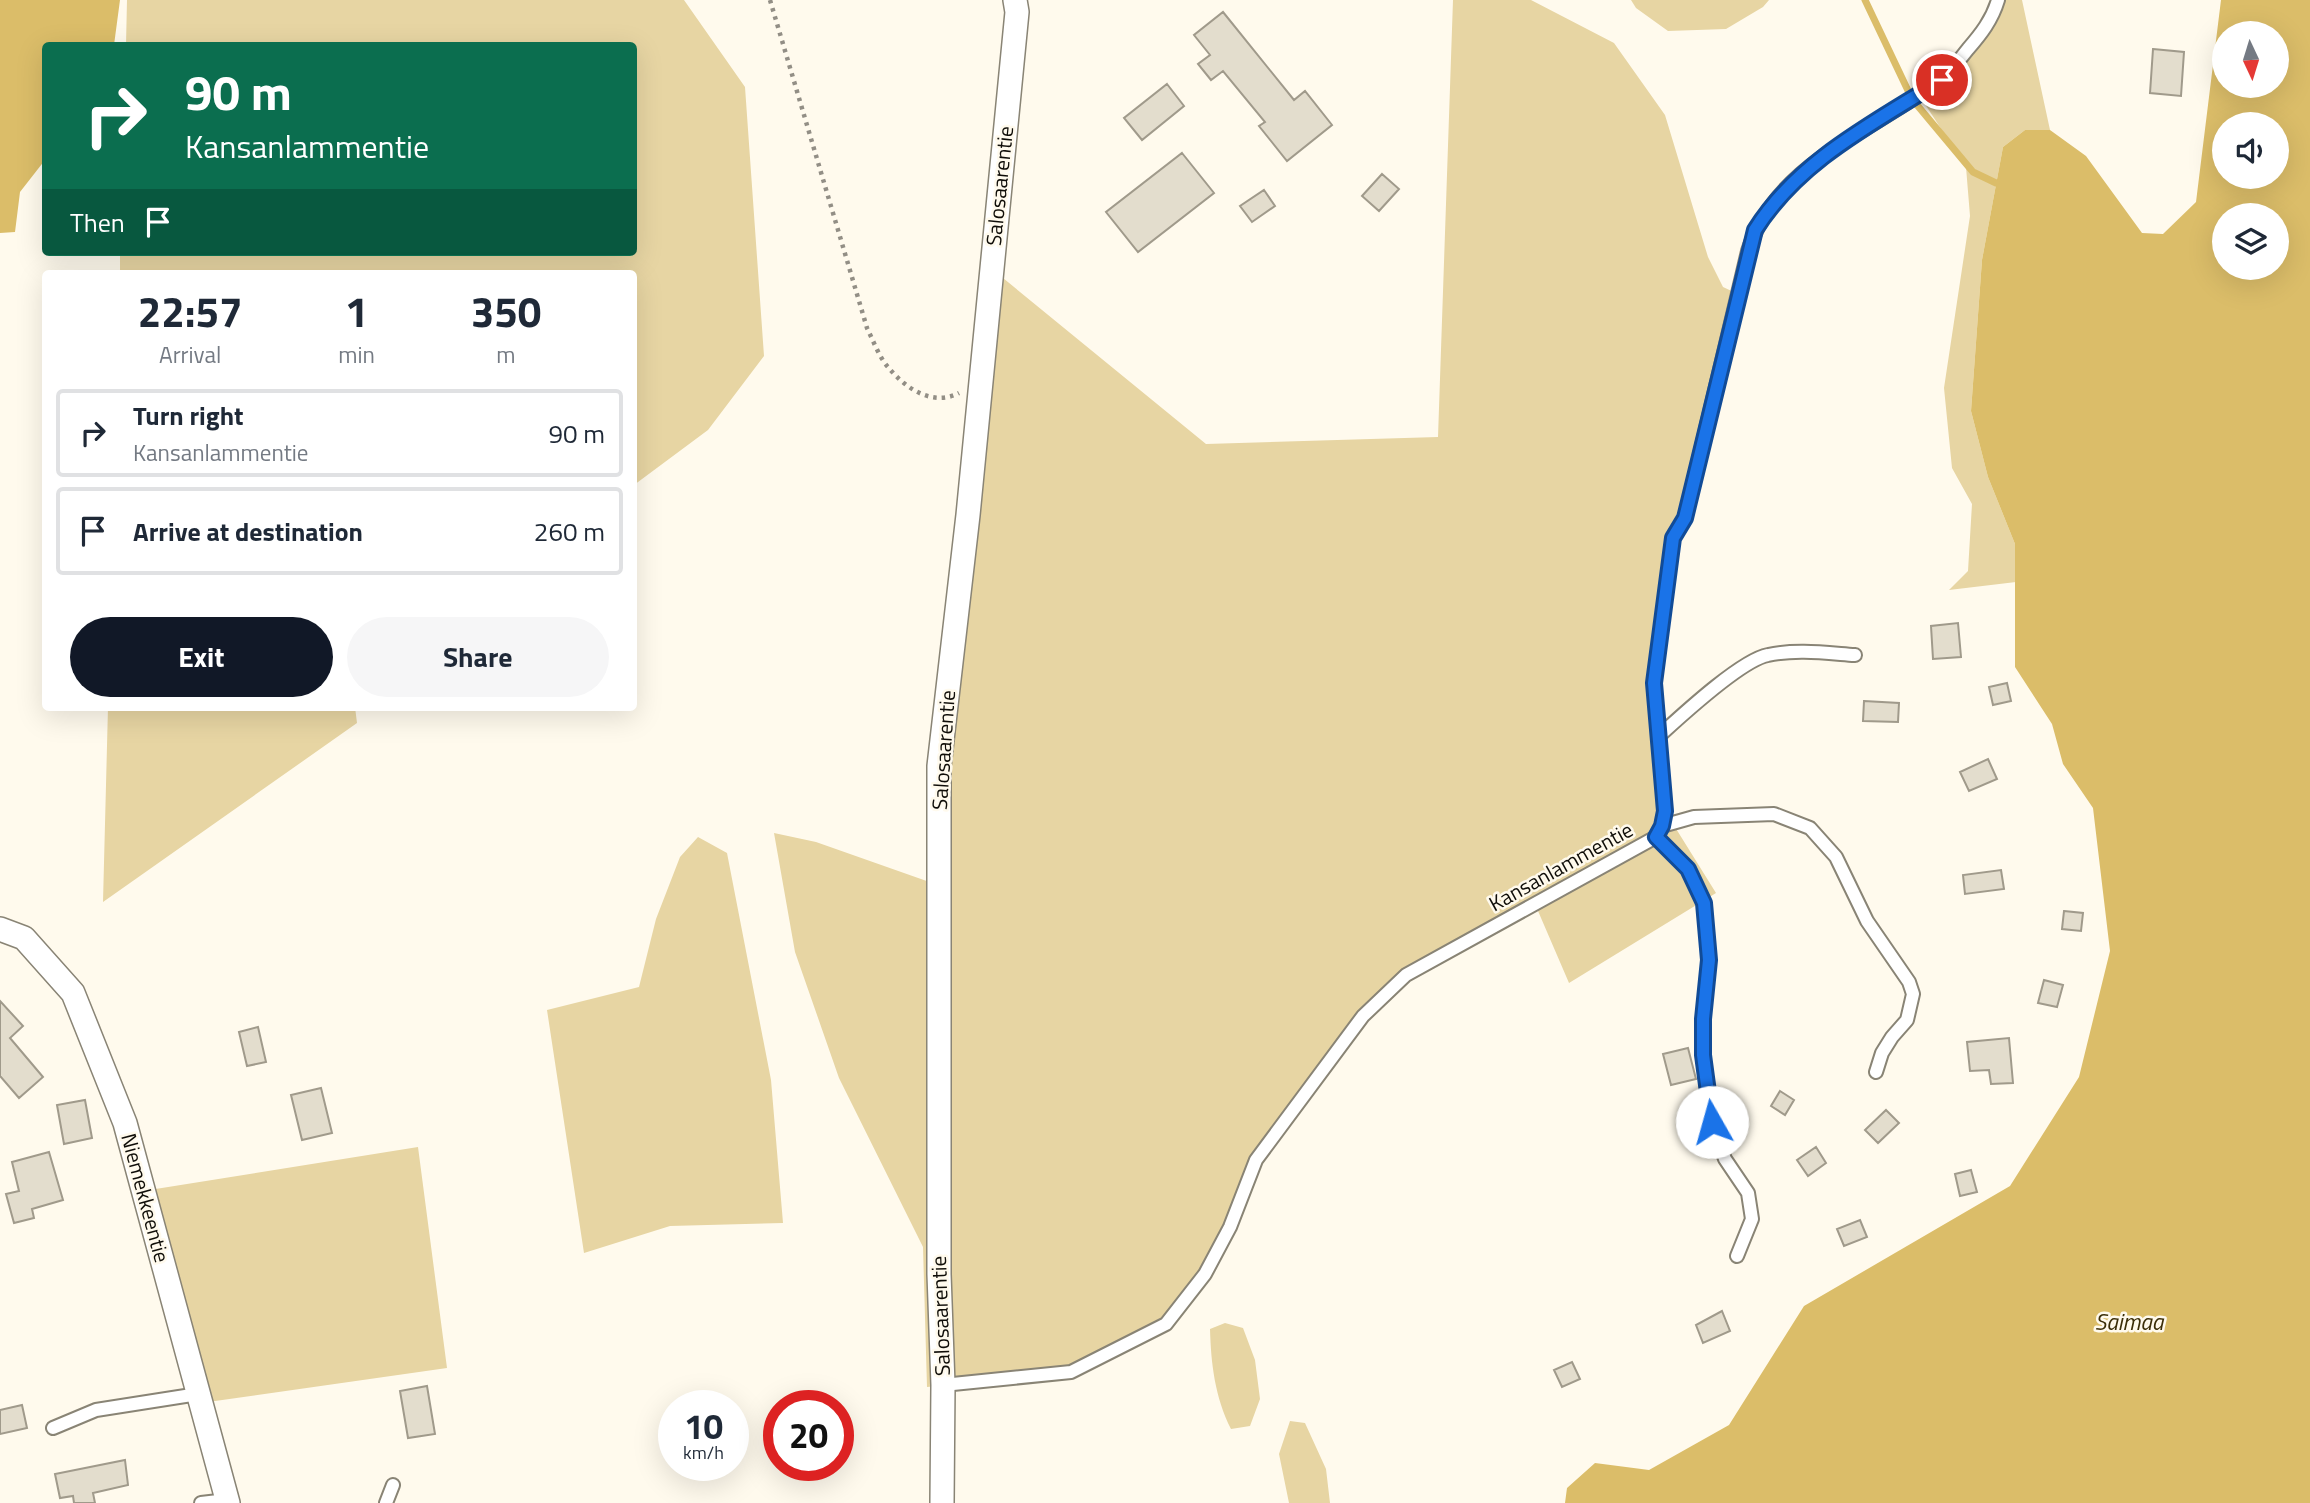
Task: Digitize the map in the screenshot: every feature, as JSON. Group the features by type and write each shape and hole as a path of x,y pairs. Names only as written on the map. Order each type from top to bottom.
{"street":[{"name":"Salosaarentie","path":"942,1503 939,766 981,381 1017,12 1015,0"},
{"name":"Niemekkeentie","path":"0,929 24,938 73,993 125,1124 228,1501"}],"lane":[{"name":"Kansanlammentie","path":"943,1385 1071,1372 1166,1324 1205,1274 1230,1227 1256,1160 1363,1016 1406,975 1659,831 1665,811 1654,683 1673,538 1685,518 1755,230 1765,214 1800,175 1846,139 1942,80 1986,28 1998,0"},
{"path":"1659,736 1691,706 1764,655 1791,651 1855,655"},
{"path":"1737,1256 1752,1219 1748,1193 1725,1159 1712,1122 1703,1055 1703,1019 1709,960 1704,903 1688,869 1659,831 1694,817 1774,814 1810,828 1836,857 1867,921 1909,982 1913,994 1907,1020 1882,1053 1875,1072"},
{"path":"53,1428 96,1410 198,1394"},
{"path":"386,1503 393,1485"},
{"path":"201,1503 228,1501"}],"path":[{"path":"770,0 867,328 886,366 916,393 948,398 981,381"}],"shaded area":[{"path":"127,0 684,0 745,87 764,356 708,430 637,483 637,270 120,270 120,256 637,256 637,42 126,42"},
{"path":"1453,0 1531,0 1614,43 1665,115 1708,257 1723,287 1738,294 1685,518 1673,538 1654,683 1665,811 1716,893 1569,983 1535,904 1406,975 1363,1016 1256,1160 1230,1227 1166,1324 1071,1372 927,1387 923,1247 839,1078 795,952 774,833 816,842 938,885 992,269 1206,444 1438,437"},
{"path":"1631,0 1769,0 1763,7 1726,29 1668,31 1636,8"},
{"path":"1998,0 2022,0 2050,130 2025,130 2003,147 1982,260 1971,411 1988,477 2015,544 2016,582 1949,590 1968,571 1972,504 1952,468 1944,388 1970,216 1966,167 1919,95 1942,80"},
{"path":"108,711 356,711 357,723 103,902"},
{"path":"698,837 727,853 771,1080 783,1223 670,1226 584,1253 547,1010 639,987 656,919 680,857"},
{"path":"418,1147 447,1368 201,1403 143,1191"},
{"path":"1225,1323 1243,1328 1255,1360 1260,1399 1250,1426 1231,1429 1218,1393 1210,1329"},
{"path":"1290,1421 1305,1423 1326,1469 1330,1503 1289,1503 1279,1454"}],"water":[{"path":"0,0 120,0 114,42 42,42 42,164 20,192 15,232 0,233"},
{"name":"Saimaa","path":"2221,0 2310,0 2310,1503 1565,1503 1567,1488 1595,1463 1649,1470 1729,1425 1804,1306 2010,1186 2079,1077 2110,951 2093,808 2063,764 2052,724 2015,667 2015,544 1988,477 1971,411 1982,260 2003,147 2025,130 2050,130 2086,156 2142,233 2163,234 2196,202 2212,73 2212,98 2289,98 2289,21 2218,21"}],"building":[{"path":"1223,12 1294,100 1305,91 1332,125 1287,161 1259,126 1265,122 1223,71 1211,80 1198,64 1210,55 1194,35"},
{"path":"2153,49 2184,52 2181,96 2150,93"},
{"path":"1167,84 1184,106 1142,140 1124,118"},
{"path":"1182,153 1214,193 1138,252 1106,212"},
{"path":"1382,174 1399,189 1379,211 1362,196"},
{"path":"1264,190 1275,206 1252,222 1240,206"},
{"path":"1958,623 1961,657 1933,659 1931,626"},
{"path":"2007,683 2011,701 1993,705 1989,687"},
{"path":"1864,701 1899,703 1898,722 1863,721"},
{"path":"1988,759 1997,779 1969,791 1960,772"},
{"path":"2001,870 2004,889 1965,894 1963,875"},
{"path":"2064,911 2083,913 2081,931 2062,929"},
{"path":"2044,980 2063,985 2057,1007 2038,1003"},
{"path":"0,1001 23,1026 10,1038 43,1077 19,1098 0,1076"},
{"path":"258,1027 266,1062 247,1066 239,1032"},
{"path":"2009,1038 2013,1083 1991,1084 1989,1070 1970,1071 1967,1042"},
{"path":"1688,1048 1696,1079 1671,1085 1663,1054"},
{"path":"321,1088 332,1133 302,1140 291,1095"},
{"path":"1780,1091 1794,1100 1785,1115 1771,1106"},
{"path":"85,1100 92,1138 64,1144 57,1105"},
{"path":"1886,1110 1899,1123 1878,1143 1865,1130"},
{"path":"1816,1147 1826,1163 1808,1176 1797,1160"},
{"path":"49,1152 63,1200 32,1209 34,1218 14,1223 6,1194 19,1191 12,1162"},
{"path":"1971,1170 1977,1192 1960,1196 1955,1174"},
{"path":"1860,1220 1867,1237 1844,1246 1837,1229"},
{"path":"1722,1311 1730,1331 1703,1343 1696,1325"},
{"path":"1572,1362 1580,1379 1562,1387 1554,1370"},
{"path":"427,1386 435,1434 408,1438 400,1391"},
{"path":"22,1405 27,1428 0,1434 0,1410"},
{"path":"125,1460 128,1485 93,1493 95,1503 74,1503 73,1496 60,1498 55,1474"}],"waterway":[{"path":"1865,0 1912,99 1973,172 1996,183"}],"route":[{"path":"1712,1122 1703,1055 1703,1019 1709,960 1704,903 1688,869 1656,837 1665,811 1654,683 1673,538 1685,518 1755,230 1765,214 1800,175 1846,139 1942,80"}]}
